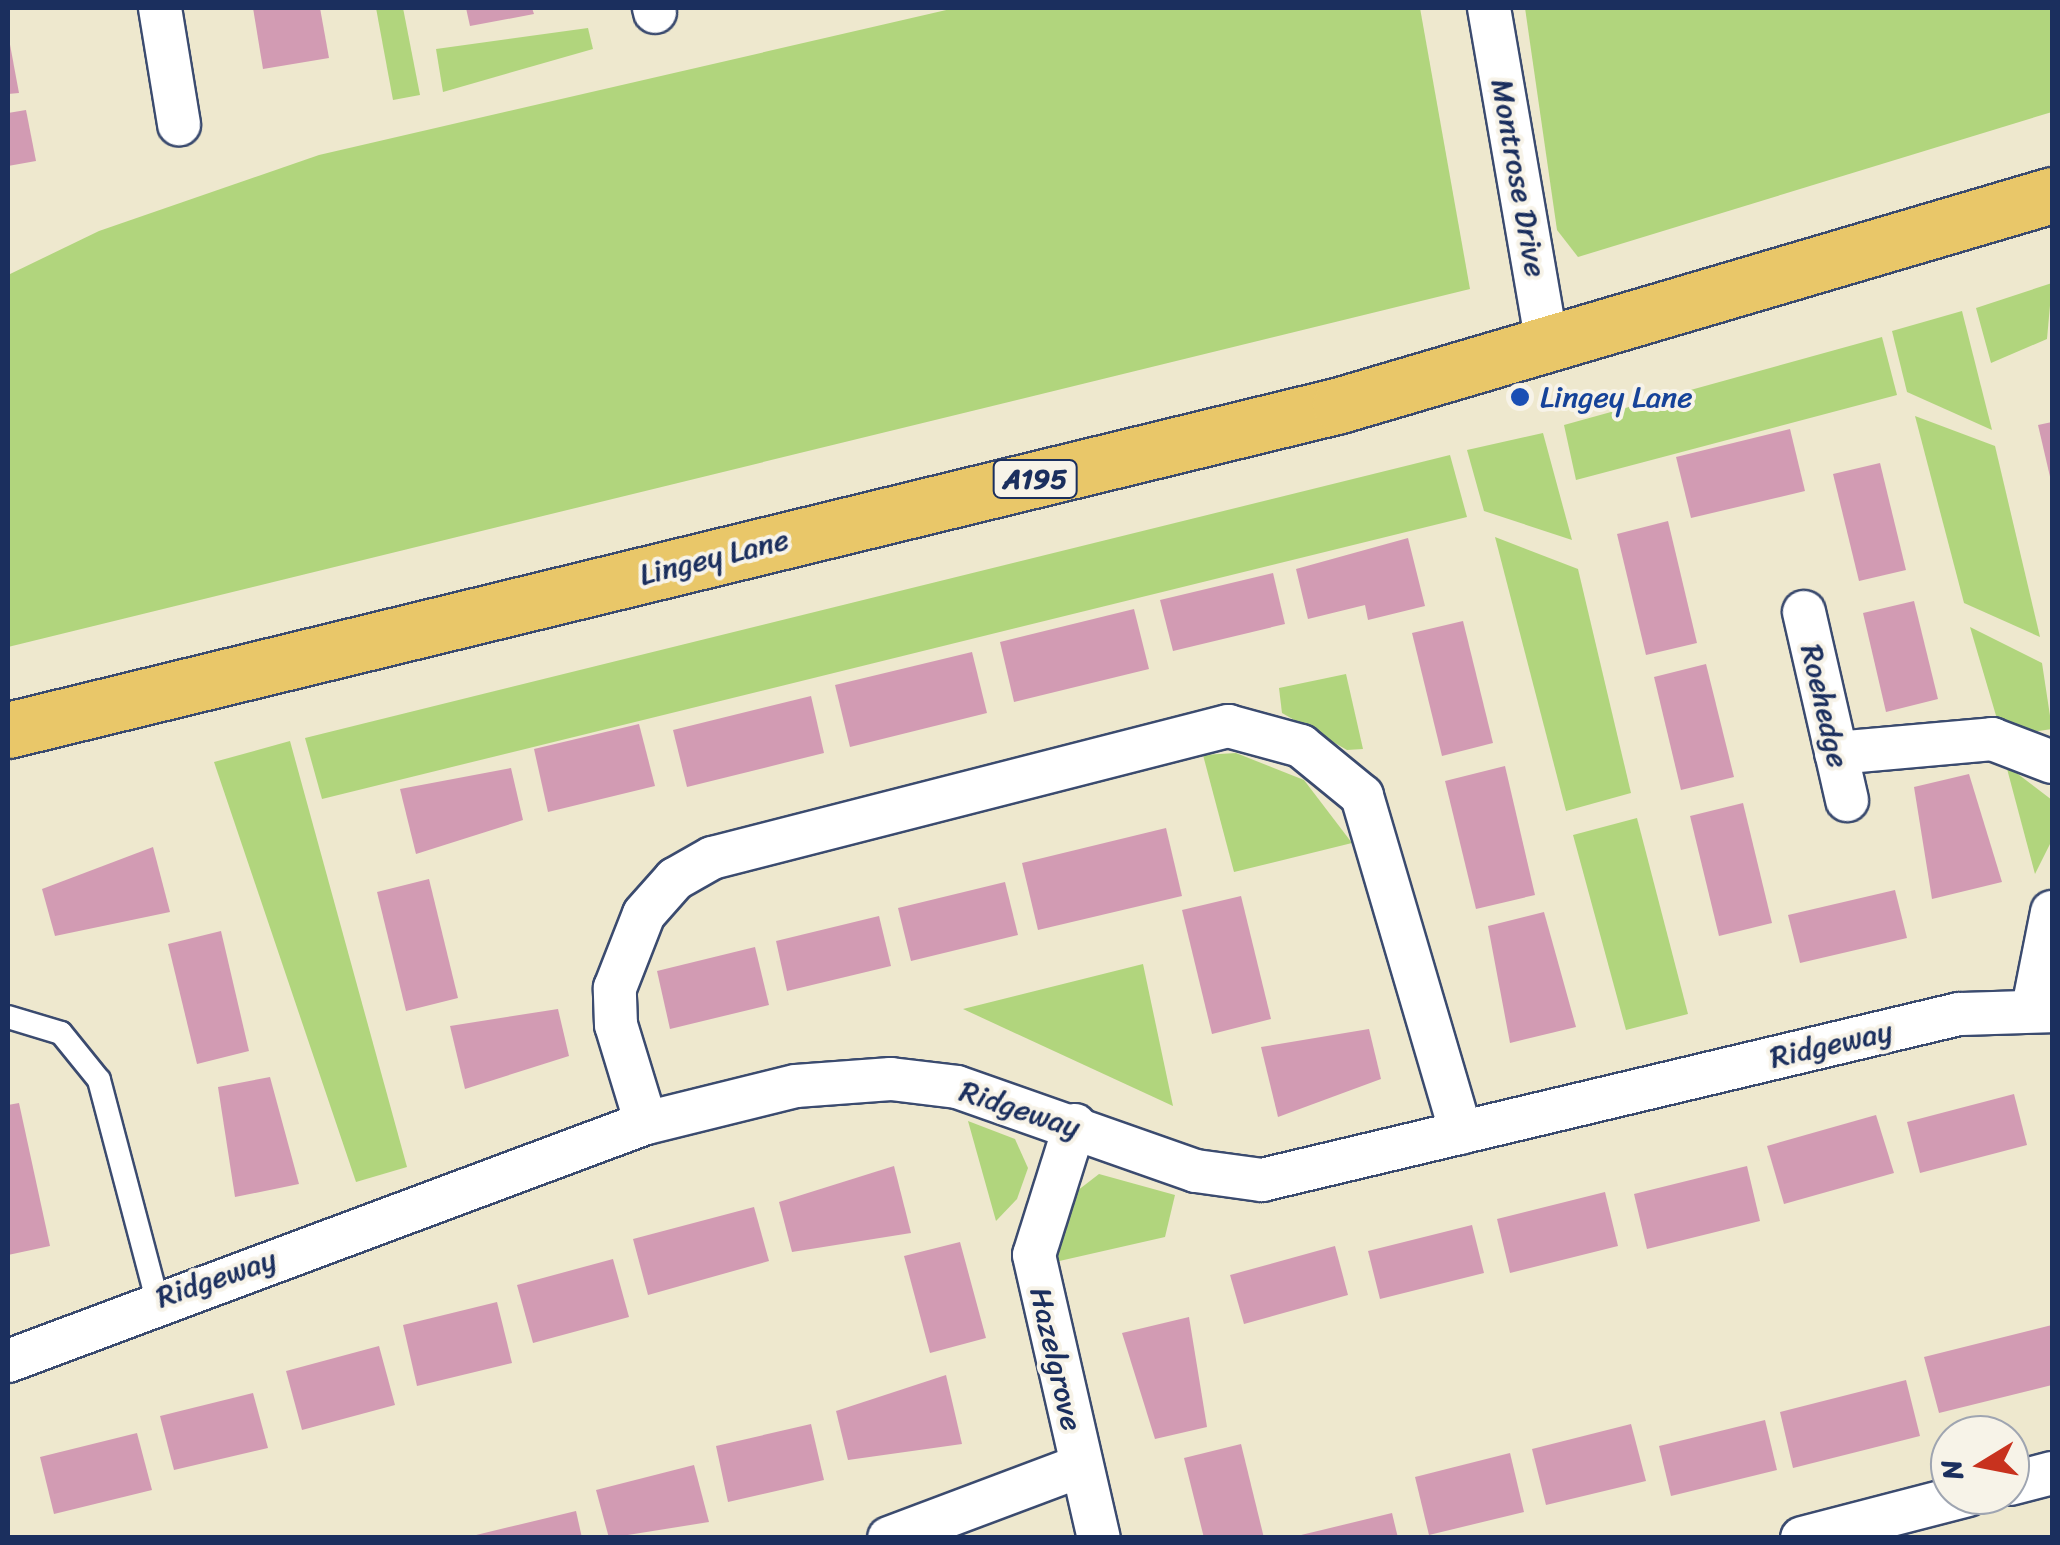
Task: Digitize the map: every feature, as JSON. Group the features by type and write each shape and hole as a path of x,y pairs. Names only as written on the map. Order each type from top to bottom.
{"main road":[{"name":"Lingey Lane","path":"8,730 1548,348 2052,194"}],"street":[{"path":"160,8 179,124"},
{"name":"Montrose Drive","path":"1488,8 1548,348"},
{"name":"Roehedge","path":"1804,612 1847,800"},
{"path":"646,1124 616,1025 614,988 644,914 675,879 712,858 1228,726 1301,746 1362,796 1461,1134"},
{"path":"1836,753 1992,739 2052,762"},
{"path":"2043,1010 2052,912"},
{"name":"Ridgeway","path":"8,1362 157,1298 646,1124 796,1086 891,1079 1005,1098 1196,1171 1262,1180 1959,1014 2043,1010"},
{"name":"Hazelgrove","path":"1075,1125 1034,1255 1098,1538"},
{"path":"889,1538 1081,1466"},
{"path":"1802,1538 1930,1505"}],"lane":[{"path":"8,1018 61,1033 99,1080 157,1298"}],"green space":[{"path":"376,8 403,8 420,95 393,100"},
{"path":"955,8 1420,8 1470,289 8,647 8,275 99,231 319,155"},
{"path":"1525,8 2052,8 2052,112 1578,257 1557,230"},
{"path":"588,28 593,49 443,92 436,49"},
{"path":"2052,283 2047,339 1991,363 1976,308"},
{"path":"1962,311 1992,430 1907,392 1892,331"},
{"path":"1882,337 1897,395 1576,480 1564,425"},
{"path":"1915,416 1995,446 2040,637 1964,603"},
{"path":"1543,433 1572,540 1484,511 1467,450"},
{"path":"1450,455 1467,517 322,799 305,738"},
{"path":"1495,537 1578,569 1631,793 1566,811"},
{"path":"1970,627 2042,663 2052,729 2025,733 1997,719"},
{"path":"1346,674 1363,749 1347,750 1282,713 1279,688"},
{"path":"290,741 407,1167 356,1182 214,762"},
{"path":"1236,753 1304,780 1352,843 1234,872 1203,755"},
{"path":"2006,765 2052,800 2052,840 2035,874"},
{"path":"1637,818 1688,1014 1626,1030 1573,835"},
{"path":"1143,964 1173,1106 963,1009"},
{"path":"968,1121 1015,1139 1028,1168 1017,1199 996,1221"},
{"path":"1099,1174 1175,1195 1165,1237 1055,1262 1064,1201"}],"building":[{"path":"253,8 320,8 329,58 263,69"},
{"path":"466,8 532,8 534,14 470,26"},
{"path":"8,34 19,93 8,94"},
{"path":"26,110 36,161 8,166 8,113"},
{"path":"2052,422 2052,481 2051,481 2038,425"},
{"path":"1790,429 1805,491 1691,518 1676,457"},
{"path":"1880,463 1906,570 1859,581 1833,474"},
{"path":"1668,521 1697,643 1646,655 1617,534"},
{"path":"1408,538 1425,606 1368,620 1365,605 1308,619 1296,569"},
{"path":"1273,573 1285,624 1173,651 1160,600"},
{"path":"1914,601 1938,699 1886,712 1863,613"},
{"path":"1134,609 1149,669 1014,702 1000,642"},
{"path":"1463,621 1493,743 1442,756 1412,633"},
{"path":"972,652 987,713 850,747 835,685"},
{"path":"1706,664 1734,777 1681,790 1654,677"},
{"path":"811,696 824,753 687,787 673,730"},
{"path":"639,724 655,786 548,812 534,749"},
{"path":"1505,766 1535,895 1476,909 1445,781"},
{"path":"511,768 523,820 416,854 400,789"},
{"path":"1969,774 2002,882 1932,899 1914,787"},
{"path":"1743,803 1772,923 1719,936 1690,816"},
{"path":"1166,828 1182,896 1038,930 1022,863"},
{"path":"153,847 170,912 55,936 42,889"},
{"path":"429,879 458,998 406,1011 377,892"},
{"path":"1005,882 1018,935 911,961 898,908"},
{"path":"1895,890 1907,938 1800,963 1788,915"},
{"path":"1241,896 1271,1019 1212,1034 1182,910"},
{"path":"1544,912 1576,1027 1510,1043 1488,926"},
{"path":"879,916 891,966 787,991 776,941"},
{"path":"221,931 249,1051 197,1064 168,944"},
{"path":"755,947 769,1005 670,1029 657,971"},
{"path":"558,1009 569,1056 465,1089 450,1026"},
{"path":"1369,1029 1381,1079 1278,1117 1261,1047"},
{"path":"270,1077 299,1184 235,1197 218,1087"},
{"path":"2014,1094 2027,1145 1920,1173 1907,1122"},
{"path":"19,1103 50,1246 8,1255 8,1105"},
{"path":"1876,1115 1894,1173 1784,1204 1767,1146"},
{"path":"894,1166 911,1233 792,1252 779,1202"},
{"path":"1747,1166 1760,1221 1647,1249 1634,1194"},
{"path":"1605,1192 1618,1246 1510,1273 1497,1219"},
{"path":"754,1207 769,1261 648,1295 633,1239"},
{"path":"1472,1225 1484,1273 1380,1299 1368,1251"},
{"path":"960,1242 986,1338 930,1353 904,1256"},
{"path":"1335,1246 1348,1295 1244,1324 1230,1275"},
{"path":"613,1259 629,1317 533,1343 517,1285"},
{"path":"497,1302 512,1363 417,1386 403,1325"},
{"path":"1189,1317 1207,1427 1155,1439 1122,1333"},
{"path":"2052,1325 2052,1385 1939,1413 1924,1357"},
{"path":"379,1346 395,1405 302,1430 286,1371"},
{"path":"946,1375 962,1444 848,1460 836,1411"},
{"path":"1906,1380 1920,1436 1793,1468 1780,1412"},
{"path":"253,1393 268,1448 174,1470 160,1416"},
{"path":"1765,1420 1777,1470 1671,1496 1659,1446"},
{"path":"811,1424 824,1480 728,1502 716,1446"},
{"path":"1631,1424 1646,1481 1546,1505 1532,1449"},
{"path":"137,1433 152,1490 54,1514 40,1457"},
{"path":"1241,1444 1264,1538 1204,1538 1184,1458"},
{"path":"1510,1453 1524,1512 1429,1535 1415,1477"},
{"path":"694,1465 709,1522 609,1538 596,1490"},
{"path":"576,1511 582,1538 472,1538 472,1536"},
{"path":"1392,1513 1398,1538 1297,1538 1297,1536"}],"place":[{"name":"Lingey Lane","path":"1520,397"}]}
